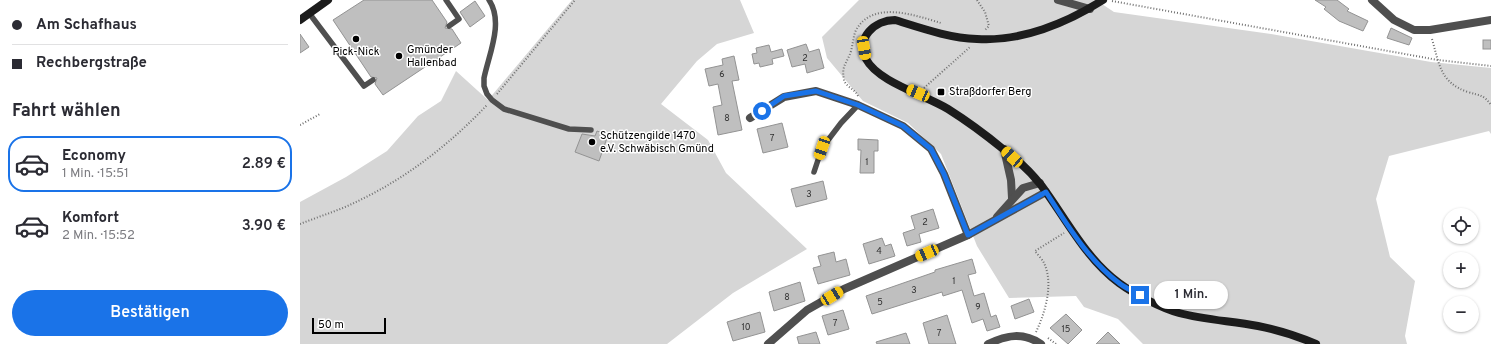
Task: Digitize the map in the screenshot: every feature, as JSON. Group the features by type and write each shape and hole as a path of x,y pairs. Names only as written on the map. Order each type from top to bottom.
{"main road":[{"path":"300,20 323,1"},
{"path":"1108,1 1043,30 1001,39 978,40 954,36 894,20 887,20 873,26 868,32 865,40 865,58 880,75 948,109 1004,149 1040,184 1071,230 1097,262 1119,283 1178,312 1203,318 1258,326 1294,335 1316,344"}],"street":[{"path":"1058,0 1090,9"},
{"path":"1372,0 1394,20 1414,30 1430,30 1491,20"},
{"path":"750,118 784,96 816,91 858,105 903,126 931,149 944,174 968,235"},
{"path":"1004,149 1011,180 1012,198"},
{"path":"995,219 1012,198 1023,188 1040,184"},
{"path":"768,344 807,310 844,289 968,235 1046,192"},
{"path":"988,344 1012,335 1033,339 1041,344"}],"lane":[{"path":"446,0 459,19 449,26"},
{"path":"488,0 494,8 496,20 484,78 484,86 492,100 504,109 569,129 591,130"},
{"path":"309,13 364,86 373,80"},
{"path":"814,172 822,148 841,123 858,105"}],"path":[{"path":"300,224 359,201 387,186 437,153 466,127 492,100 575,0"},
{"path":"918,93 978,40 989,26 985,12 976,0"},
{"path":"1108,1 1438,60 1491,66"},
{"path":"858,105 857,94 845,82 842,69 850,51 852,40 857,29 865,18 879,10 890,9 905,11 943,24"},
{"path":"1430,30 1441,72 1451,84 1467,92 1484,96 1491,105"},
{"path":"300,125 320,114"},
{"path":"1033,339 1047,300 1048,283 1044,263 1034,251 1071,230"}],"shaded area":[{"path":"572,0 740,0 754,33 717,44 697,61 661,104 708,140 726,173 807,249 733,293 667,344 300,344 300,202 346,177 387,151 418,116 441,101 456,71 488,100"},
{"path":"859,0 1096,0 1114,12 1271,34 1431,62 1491,68 1491,134 1489,131 1389,156 1376,199 1390,257 1415,281 1405,336 1407,344 1143,344 1118,319 1084,307 1076,296 1009,298 977,246 941,154 908,123 863,101 827,58 822,37"}],"building":[{"name":"Gmünder Hallenbad","path":"364,0 432,0 447,22 445,28 452,29 461,43 383,95 375,84 377,78 371,77 333,20"},
{"path":"1315,0 1337,0 1349,9 1347,11 1368,21 1363,31 1339,21 1324,9 1326,7"},
{"path":"475,1 485,16 470,27 460,12"},
{"path":"1391,28 1412,38 1409,45 1387,38"},
{"path":"300,34 309,47 300,53"},
{"path":"1483,40 1491,40 1491,49 1483,49"},
{"path":"806,44 809,52 819,49 824,68 807,73 805,64 792,67 787,50"},
{"path":"769,45 771,52 782,49 784,56 772,59 773,64 760,67 759,63 754,64 752,54 757,53 756,48"},
{"path":"734,56 739,80 732,81 742,130 718,135 713,107 722,105 718,84 709,86 705,69 723,65 722,59"},
{"path":"782,123 788,147 763,153 757,129"},
{"name":"Schützengilde 1470 e.V. Schwäbisch Gmünd","path":"597,131 608,135 599,161 575,152 582,134 595,136"},
{"path":"858,139 878,140 878,151 874,151 874,173 860,173 861,150 858,150"},
{"path":"823,181 827,199 796,207 791,189"},
{"path":"933,209 939,228 919,234 921,242 907,246 903,233 915,229 911,216"},
{"path":"882,238 885,246 891,244 895,256 869,264 863,244"},
{"path":"834,252 836,262 846,259 850,275 818,284 813,268 821,266 818,256"},
{"path":"972,259 976,273 968,275 974,296 984,293 991,317 996,315 1000,327 987,331 983,319 972,323 962,290 943,296 942,292 872,314 866,296 935,272 935,270"},
{"path":"800,282 805,301 774,311 769,292"},
{"path":"1029,299 1034,312 1015,319 1011,306"},
{"path":"843,310 849,329 828,335 822,316"},
{"path":"760,312 765,332 733,341 727,322"},
{"path":"1066,314 1082,330 1068,344 1050,328"},
{"path":"947,315 956,344 929,344 923,323"},
{"path":"816,332 820,344 799,344 797,337"},
{"path":"1108,332 1120,344 1096,344"},
{"path":"906,333 910,344 877,344 876,342"}],"place":[{"name":"Pick-Nick","path":"356,39"},
{"name":"Gmünder Hallenbad","path":"399,56"},
{"name":"Straßdorfer Berg","path":"941,92"},
{"name":"Schützengilde 1470 e.V. Schwäbisch Gmünd","path":"592,142"}],"route":[{"path":"762,111 784,96 816,91 858,105 903,126 931,149 944,174 968,235 1046,192 1071,230 1097,262 1119,283 1140,295"}]}
